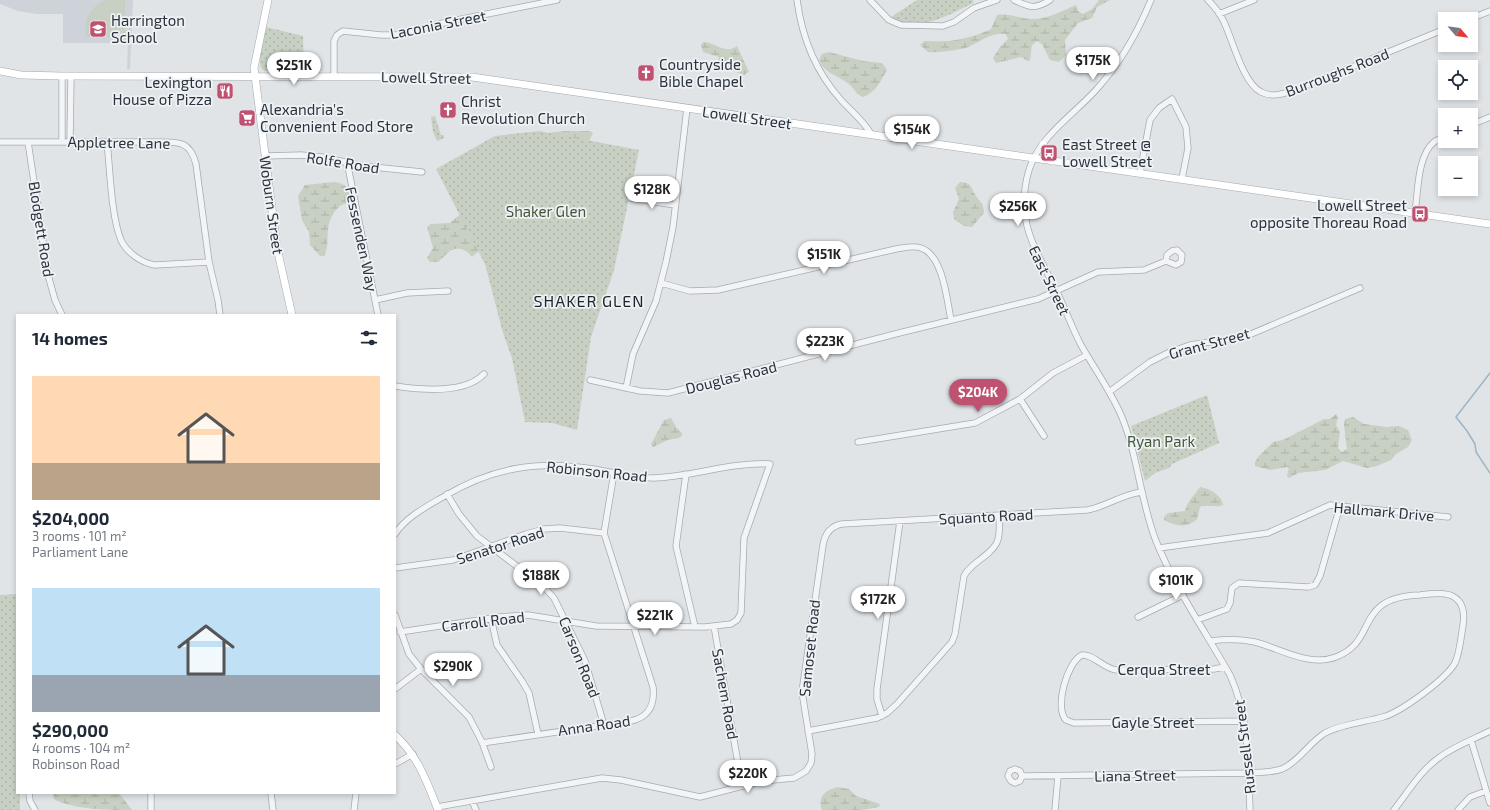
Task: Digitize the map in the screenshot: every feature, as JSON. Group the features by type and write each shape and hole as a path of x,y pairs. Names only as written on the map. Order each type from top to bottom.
{"main road":[{"name":"Woburn Street","path":"268,0 255,59 254,76 277,248 292,314"},
{"name":"Lowell Street","path":"0,71 21,75 62,76 472,77 1490,224"},
{"path":"1043,144 1051,161"},
{"path":"396,736 413,754 426,777 437,808"}],"street":[{"name":"Laconia Street","path":"334,76 334,40 337,34 343,31 381,35 397,34 447,22 557,0"},
{"path":"797,0 807,46 814,62 834,91 867,126 871,134"},
{"path":"870,0 889,20 901,25 943,26 954,22 974,8 997,0"},
{"path":"1014,0 1030,7 1044,4 1050,0"},
{"name":"East Street","path":"1077,337 1031,242 1024,211 1025,188 1030,167 1043,144 1095,92 1112,71 1136,35 1151,0"},
{"name":"Burroughs Road","path":"1208,0 1219,14 1251,83 1261,92 1273,95 1284,94 1300,88 1438,32"},
{"path":"1219,14 1254,0"},
{"path":"1478,16 1490,11"},
{"path":"62,76 62,141"},
{"path":"70,141 71,76"},
{"path":"1140,173 1150,120 1159,108 1172,99 1186,127 1188,148 1182,179"},
{"path":"626,388 633,354 661,283 676,205 687,108"},
{"path":"1478,122 1490,117"},
{"path":"1415,213 1422,161 1426,151 1438,140"},
{"name":"Appletree Lane","path":"0,142 173,142 187,146 192,152 196,164 208,262 221,314"},
{"name":"Blodgett Road","path":"28,142 48,275 55,300 62,314"},
{"path":"107,142 118,228 126,247 137,258 148,264 155,265 208,262"},
{"name":"Rolfe Road","path":"265,156 301,155 422,172"},
{"name":"Fessenden Way","path":"347,162 378,314"},
{"path":"630,198 676,205"},
{"path":"661,283 690,291 718,290 896,249 919,247 926,250 935,258 944,285 951,320"},
{"name":"Douglas Road","path":"590,380 626,388 668,393 1038,299 1098,272 1144,270 1166,261"},
{"name":"Grant Street","path":"1109,392 1150,362 1170,352 1190,345 1244,337 1360,288"},
{"path":"375,300 407,293 448,291"},
{"name":"Russell Street","path":"1077,337 1109,392 1124,424 1159,548 1183,595 1225,667 1237,692 1244,722 1250,810"},
{"path":"858,442 970,425 1020,399 1053,373 1087,355"},
{"path":"396,386 459,388 470,384 484,374"},
{"path":"1020,399 1044,436"},
{"name":"Robinson Road","path":"396,533 408,520 448,494 469,483 493,474 533,465 566,465 646,478 686,474 746,464 770,464"},
{"name":"Carroll Road","path":"400,632 491,618 535,615 567,622 596,626 695,627 731,624 737,620 740,615 744,538 770,464"},
{"name":"Anna Road","path":"482,743 640,719 647,714 652,705 653,687 604,533 614,473"},
{"path":"686,474 676,546 695,627"},
{"name":"Squanto Road","path":"829,531 834,526 842,524 1087,510 1132,494 1142,492"},
{"name":"Carson Road","path":"448,494 468,526 491,547 550,592 567,622 585,661 604,725"},
{"name":"Hallmark Drive","path":"1159,548 1266,534 1322,507 1330,505 1448,517"},
{"path":"1197,620 1227,609 1230,604 1232,588 1239,583 1308,587 1315,585 1320,576 1340,506"},
{"path":"808,731 882,716 898,704 952,642 955,634 964,576 968,570 997,545 1000,536 999,516"},
{"path":"882,716 877,699 877,689 900,521"},
{"name":"Senator Road","path":"396,568 449,561 526,534 549,528 604,533"},
{"name":"Samoset Road","path":"437,808 602,778 621,780 697,797 771,779 794,778 802,775 809,768 812,758 802,689 823,545 829,531"},
{"name":"Liana Street","path":"1022,776 1248,773 1284,768 1326,733 1385,716 1402,709 1445,675 1453,666 1459,648 1464,610 1458,600 1448,594 1409,595 1393,598 1375,610 1359,639 1351,649 1336,657 1323,660 1307,659 1250,641 1210,641"},
{"path":"1138,617 1183,595"},
{"path":"396,618 409,654 421,669 466,713 482,743 491,767"},
{"path":"491,618 497,645 529,693 538,734"},
{"name":"Sachem Road","path":"714,626 742,786"},
{"name":"Cerqua Street","path":"1064,718 1061,707 1064,689 1073,664 1082,655 1087,655 1104,667 1116,670 1214,669 1225,667"},
{"path":"396,688 421,669"},
{"name":"Gayle Street","path":"1064,718 1074,723 1244,722"},
{"path":"1394,810 1431,764 1448,752 1490,731"},
{"path":"1471,740 1490,803"},
{"path":"396,763 413,754"},
{"path":"1055,810 1058,776"},
{"path":"1458,810 1470,797 1486,791"},
{"path":"29,794 30,801 34,810"},
{"path":"151,794 151,810"},
{"path":"271,794 273,810"},
{"path":"354,810 356,794"},
{"path":"472,801 476,810"}],"shaded area":[{"name":"Harrington School","path":"0,0 133,0 130,69 127,69 128,43 63,43 63,14 36,14 18,11 0,4"}],"green space":[{"path":"105,0 125,0 125,33 120,37 86,37 85,31 89,15 95,6"},
{"path":"917,0 973,0 973,3 954,13 933,21 922,23 911,24 901,22 891,17"},
{"path":"1099,0 1110,0 1097,7 1092,18 1078,23 1065,40 1066,55 1059,62 1050,60 1042,44 1037,41 1032,45 1030,60 1028,61 1021,57 996,63 993,58 1000,47 1008,39 1006,34 996,34 968,47 948,51 928,52 920,45 925,41 959,40 991,29 997,15 1038,19 1076,5 1079,12 1083,14 1092,9"},
{"path":"266,27 303,36 304,71 265,71 262,69 260,65 260,55"},
{"path":"703,42 724,49 737,46 749,72 744,75 730,70 716,70 719,57 703,52 701,45"},
{"path":"829,52 863,61 882,63 887,70 874,89 863,97 860,96 849,84 828,71 822,65 819,60 822,54"},
{"path":"435,116 441,135 444,135 444,138 437,141 433,132 431,117"},
{"name":"Shaker Glen","path":"539,131 639,150 614,270 591,337 577,430 552,423 525,422 512,358 503,333 485,264 436,169 495,136"},
{"path":"564,131 590,131 593,133 584,151 549,133"},
{"path":"334,182 346,187 350,191 353,198 340,206 332,216 328,227 326,251 324,256 320,256 310,245 309,232 302,220 298,196 305,185"},
{"path":"960,182 967,183 971,186 982,204 984,213 972,227 964,226 954,219 953,212 959,199 955,188"},
{"path":"462,213 480,250 472,257 463,250 455,249 451,250 438,262 430,262 427,258 433,248 427,227 431,224 450,223"},
{"name":"Ryan Park","path":"1207,395 1219,443 1172,464 1169,468 1155,473 1145,481 1131,426"},
{"path":"1336,414 1338,417 1336,425 1340,432 1338,448 1342,452 1347,449 1344,425 1345,419 1353,417 1364,424 1387,427 1399,426 1408,430 1412,440 1408,447 1396,454 1391,460 1377,466 1367,468 1343,461 1325,470 1298,473 1289,478 1287,476 1289,468 1287,467 1270,470 1255,466 1255,462 1258,457 1273,442 1283,440 1324,419 1330,419"},
{"path":"671,418 676,427 682,433 682,436 668,440 653,447 651,444 664,420"},
{"path":"1200,487 1211,490 1220,498 1223,505 1200,507 1197,519 1189,524 1181,526 1164,520 1164,517 1168,513 1185,511 1189,501"},
{"path":"16,594 16,794 20,794 20,810 0,810 0,595"},
{"path":"837,787 849,789 856,796 880,804 879,807 862,810 822,810 821,798 826,792"},
{"path":"53,794 120,794 132,810 92,809 62,803 54,799"}],"waterway":[{"path":"1490,373 1456,417 1475,444 1476,452 1490,473"}],"place":[{"name":"Harrington School","path":"98,29"},
{"name":"Countryside Bible Chapel","path":"646,73"},
{"name":"Lexington House of Pizza","path":"225,91"},
{"name":"Christ Revolution Church","path":"448,110"},
{"name":"Alexandria's Convenient Food Store","path":"247,118"},
{"name":"East Street @ Lowell Street","path":"1049,153"},
{"name":"Lowell Street opposite Thoreau Road","path":"1420,214"}],"district":[{"name":"SHAKER GLEN","path":"589,300"}]}
